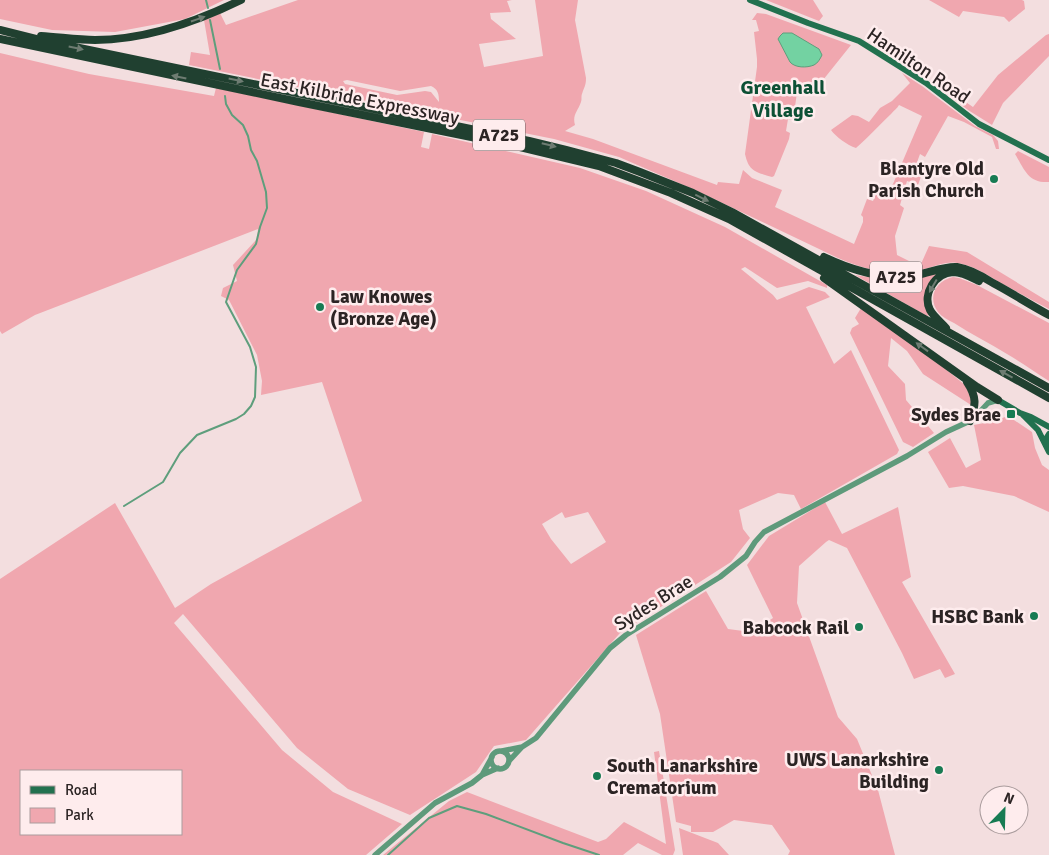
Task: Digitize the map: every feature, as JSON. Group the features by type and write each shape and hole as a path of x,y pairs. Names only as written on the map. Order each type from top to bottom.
{"highway":[{"path":"12,33 94,40 122,38 175,27 209,15 241,0"},
{"name":"East Kilbride Expressway","path":"0,30 529,141 616,163 693,193 754,224 1049,388"},
{"name":"East Kilbride Expressway","path":"0,39 520,147 599,166 645,182 736,224 1049,398"},
{"name":"A725","path":"754,224 835,262 866,273 886,277 905,276 948,268 961,268 987,280 1049,316"},
{"name":"A725","path":"788,252 801,264 840,288 998,400"},
{"name":"A725","path":"952,334 934,316 928,302 928,294 934,283 946,273 956,272 964,274 1037,309"},
{"path":"961,375 968,383 974,396 974,406 970,421"}],"main road":[{"name":"Hamilton Road","path":"750,0 859,41 926,83 979,124 1049,160"},
{"path":"998,400 1049,427"},
{"path":"1020,413 1038,430 1047,449"},
{"path":"1047,449 1046,439 1049,434"}],"street":[{"name":"Sydes Brae","path":"509,761 522,747 536,738 610,648 626,635 720,577 746,556 764,532 906,456 946,432 970,421 988,404 998,400"},
{"path":"482,775 495,753 522,747"},
{"path":"375,855 435,803 472,783 482,775 505,767 509,761 508,755 500,751"},
{"path":"492,757 492,764 498,768"}],"green space":[{"path":"0,0 224,0 185,19 115,32 52,30 0,19"},
{"path":"298,0 512,0 507,1 511,12 490,13 491,19 516,39 479,44 484,67 543,56 535,0 578,0 575,20 586,81 581,102 575,116 575,125 565,131 593,139 717,185 718,182 739,184 743,170 752,178 782,190 775,207 854,244 863,222 861,215 867,199 873,201 876,194 887,198 922,116 899,105 856,148 842,140 831,130 852,115 869,122 880,108 892,101 910,83 902,73 975,126 993,135 998,141 999,149 996,149 992,137 948,116 925,157 920,154 916,165 924,168 918,185 907,181 900,205 904,208 895,236 897,255 915,264 921,264 929,246 967,252 1049,302 1049,309 979,270 963,264 949,263 912,271 890,272 870,269 849,262 695,190 619,157 554,139 189,65 191,52 210,55 204,20 220,13 226,25","holes":["347,80 400,91 431,86 438,92 439,102 431,92 425,91 397,95 345,84 343,81"]},
{"path":"766,0 813,0 823,16 819,21"},
{"path":"929,0 1022,0 1024,1 1025,9 1009,22 1004,17 963,11 959,17"},
{"path":"757,13 766,14 851,45 823,80 821,78 808,87 798,86 793,120 788,119 786,131 790,133 789,139 772,177 751,168 745,154 757,67 754,32 759,31 756,20 752,20"},
{"path":"1049,34 1049,56 1003,103 992,125 950,96 951,92 973,107 998,75"},
{"path":"0,53 89,74 214,96 216,88 424,132 421,147 429,149 432,134 580,168 646,191 725,227 827,285 827,288 808,281 777,288 745,267 741,269 777,300 809,287 825,292 830,297 806,307 834,364 851,350 899,450 897,454 801,509 794,495 778,493 739,510 743,529 750,538 731,562 620,633 526,740 494,746 476,772 410,815 348,789 297,748 183,614 174,623 282,750 333,792 402,824 366,855 0,855 0,579 115,503 175,608 211,584 362,501 322,382 261,395 262,381 257,355 229,300 221,296 223,288 237,281 233,265 257,239 258,229 35,315 2,334 0,331","holes":["562,512 565,518 588,512 606,542 571,564 551,539 542,524"]},
{"path":"1018,151 1049,167 1049,182 1036,180 1028,174 1015,154"},
{"path":"944,271 928,285 929,315 927,316 855,275 895,281"},
{"path":"953,277 977,285 1049,323 1049,381 940,314 933,301 933,295 942,282"},
{"path":"861,308 965,385 972,400 971,405 923,374 907,351 891,338 888,366 905,384 906,400 934,433 913,447 903,442 850,333 852,328 859,324 855,318"},
{"path":"1008,416 1032,432 1035,448 1042,465 1049,470 1049,512 1014,496 963,486 949,488 928,452 950,438 966,468 981,460 974,425"},
{"path":"825,502 842,534 898,507 911,577 902,582 955,674 945,678 940,669 914,679 847,548 829,540 799,566 797,603 838,717 857,739 878,790 895,855 788,855 790,851 772,825 734,820 713,832 691,832 691,826 676,822 660,714 636,635 706,591 728,629 751,632 773,618 747,565 769,536"},
{"path":"659,751 675,850 673,855 662,855 638,843 623,855 383,855 449,801 467,792 598,842 606,839 624,822 666,844 654,752"},
{"path":"679,828 718,843 729,855 683,855"}],"shaded area":[{"path":"783,33 792,33 819,49 822,55 818,62 808,67 792,64 778,39"}],"waterway":[{"path":"206,0 208,8"},
{"path":"210,20 220,69"},
{"path":"124,506 163,482 180,453 197,435 244,414 251,406 255,397 256,367 250,347 226,302 237,270 256,244 267,208 266,192 248,136 243,125 232,115 226,104 225,96"},
{"path":"388,855 429,818 457,806 486,814 599,855"}],"place":[{"name":"Blantyre Old Parish Church","path":"994,179"},
{"name":"Law Knowes (Bronze Age)","path":"320,307"},
{"name":"Sydes Brae","path":"1011,414"},
{"name":"HSBC Bank","path":"1034,616"},
{"name":"Babcock Rail","path":"859,627"},
{"name":"UWS Lanarkshire Building","path":"939,770"},
{"name":"South Lanarkshire Crematorium","path":"597,776"}],"district":[{"name":"Greenhall Village","path":"783,98"}]}
